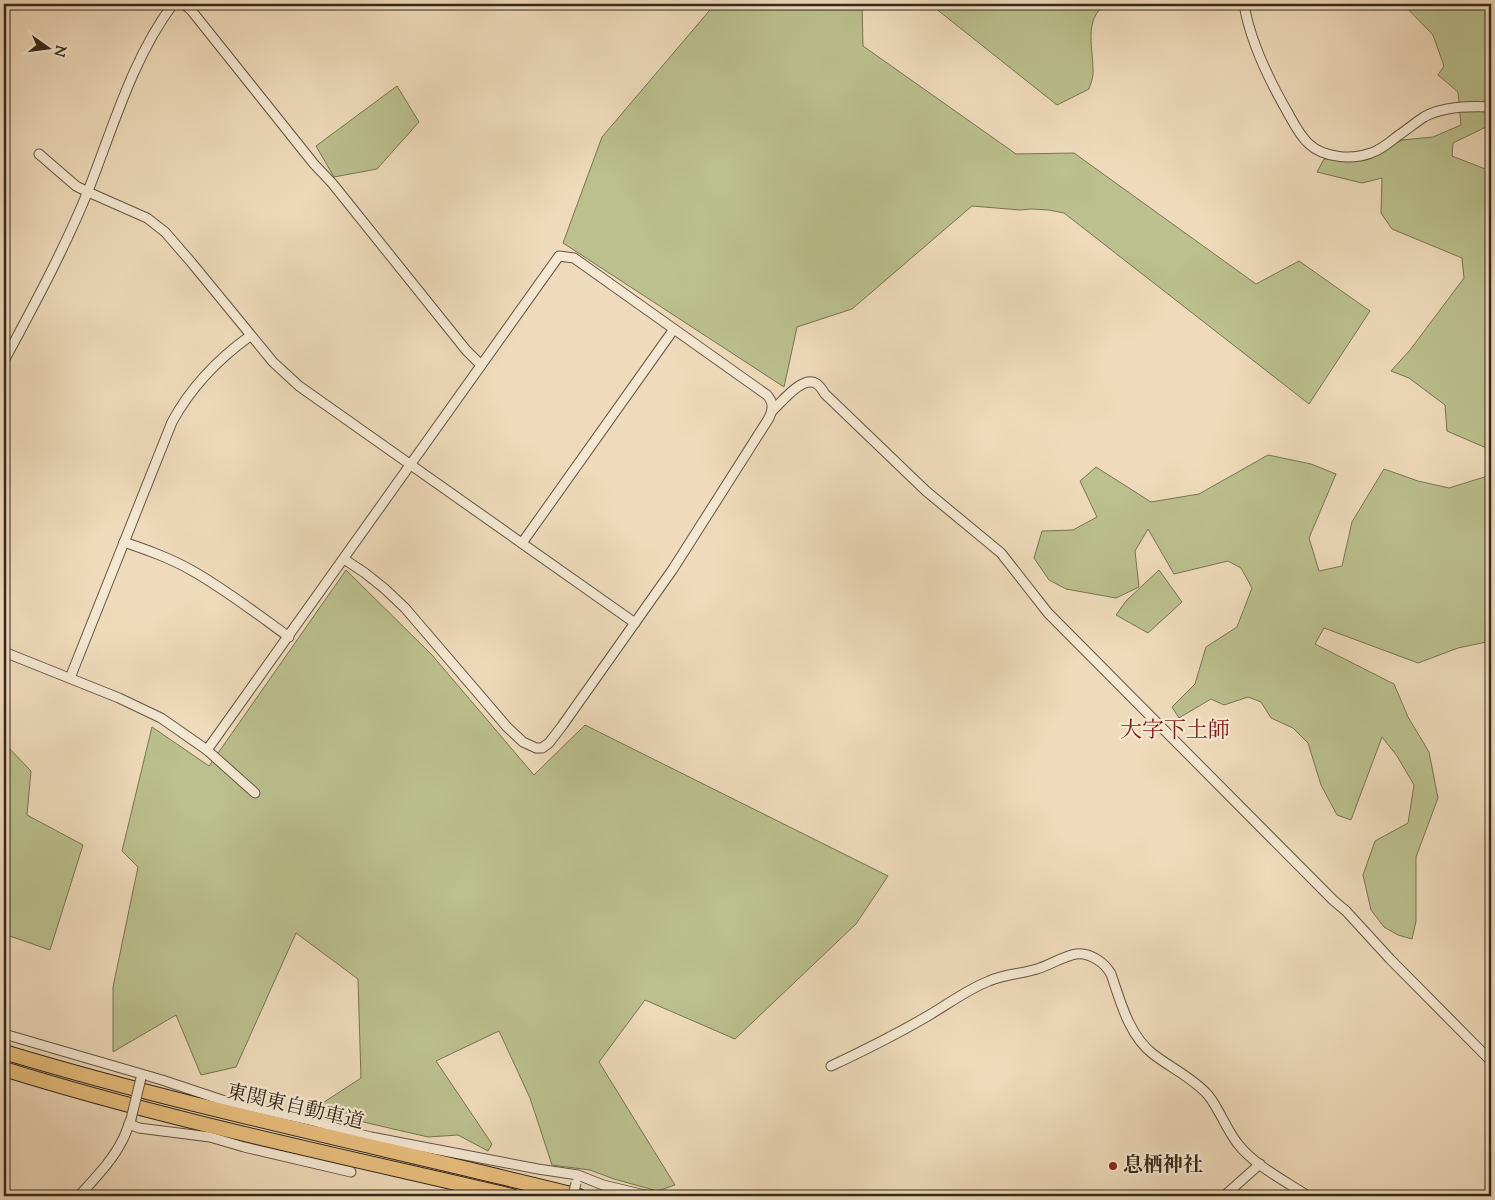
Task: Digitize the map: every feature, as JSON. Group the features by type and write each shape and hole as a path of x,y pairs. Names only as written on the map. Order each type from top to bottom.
{"highway":[{"name":"東関東自動車道","path":"4,1052 109,1083 186,1103 578,1185"},
{"name":"東関東自動車道","path":"4,1069 191,1121 512,1196"}],"street":[{"path":"4,361 48,281 88,192 141,58 172,4"},
{"path":"184,4 191,10 314,164 332,183 480,365"},
{"path":"1244,4 1255,43 1276,92 1298,130 1309,144 1319,151 1340,156 1358,157 1372,153 1425,116 1441,110 1478,107 1491,108"},
{"path":"39,154 76,186 141,215 160,227 191,262 250,336 273,362 299,386 635,623"},
{"path":"207,750 559,256 574,258 771,399 772,410 769,418 674,569 548,743 542,748 536,748 523,742 507,727 404,608 372,578 344,558"},
{"path":"522,543 674,329"},
{"path":"70,678 163,441 182,402 216,364 250,336"},
{"path":"772,410 798,386 808,382 817,384 825,394 926,491 1001,552 1048,613 1327,894 1346,910 1390,959 1491,1060"},
{"path":"124,542 166,558 197,574 289,637"},
{"path":"4,652 141,707 161,718 207,750 255,793"},
{"path":"831,1066 926,1017 966,992 990,980 1037,969 1076,954 1083,954 1106,965 1133,1029 1145,1047 1152,1054 1202,1088 1215,1104 1229,1132 1246,1155 1308,1196"},
{"path":"4,1034 225,1101 314,1121 346,1131 538,1169 578,1185 604,1184 649,1196"},
{"path":"80,1194 105,1167 124,1137 141,1076"},
{"path":"130,1121 139,1128 210,1137 351,1172"},
{"path":"1224,1196 1260,1164"},
{"path":"573,1196 578,1185"}],"green space":[{"path":"715,4 862,4 863,46 1016,154 1074,153 1256,284 1299,261 1370,311 1309,404 1064,213 1049,210 1020,210 972,206 852,309 797,327 784,387 563,243 602,137"},
{"path":"930,4 1107,4 1099,10 1092,26 1093,74 1089,89 1057,105"},
{"path":"1403,4 1491,4 1491,126 1453,143 1452,156 1488,170 1491,173 1491,450 1447,431 1445,405 1409,378 1391,371 1410,350 1464,278 1462,258 1392,229 1381,213 1382,178 1362,183 1317,172 1324,159 1362,160 1402,140 1433,137 1461,125 1458,92 1438,75 1444,66 1433,35"},
{"path":"397,86 419,122 377,169 334,177 316,146"},
{"path":"1268,455 1311,464 1336,474 1309,538 1319,571 1342,566 1352,522 1384,469 1418,481 1449,488 1491,475 1491,641 1458,648 1418,663 1324,628 1315,644 1394,684 1408,717 1429,752 1438,798 1416,857 1416,921 1412,939 1398,935 1384,927 1371,910 1363,875 1375,841 1408,823 1414,785 1397,756 1382,737 1351,820 1337,815 1321,785 1308,743 1293,728 1271,718 1261,702 1248,697 1224,705 1211,699 1179,718 1172,707 1195,684 1206,647 1237,627 1252,588 1241,568 1228,561 1174,574 1148,529 1135,551 1139,587 1116,598 1066,589 1049,580 1034,558 1042,531 1073,530 1097,517 1080,481 1096,467 1151,502 1199,494"},
{"path":"346,570 432,655 534,775 585,725 888,876 856,924 735,1039 645,1000 599,1062 675,1185 657,1191 590,1170 552,1165 530,1098 499,1031 436,1061 492,1144 488,1151 458,1135 428,1137 359,1121 315,1108 361,1078 358,979 296,933 236,1067 201,1075 176,1015 113,1052 113,987 138,867 122,851 152,727 209,766"},
{"path":"1159,570 1182,602 1148,633 1116,615 1126,601"},
{"path":"4,743 31,771 27,815 83,845 50,950 4,934"}],"place":[{"name":"息栖神社","path":"1113,1166"}],"district":[{"name":"大字下土師","path":"1175,732"}]}
